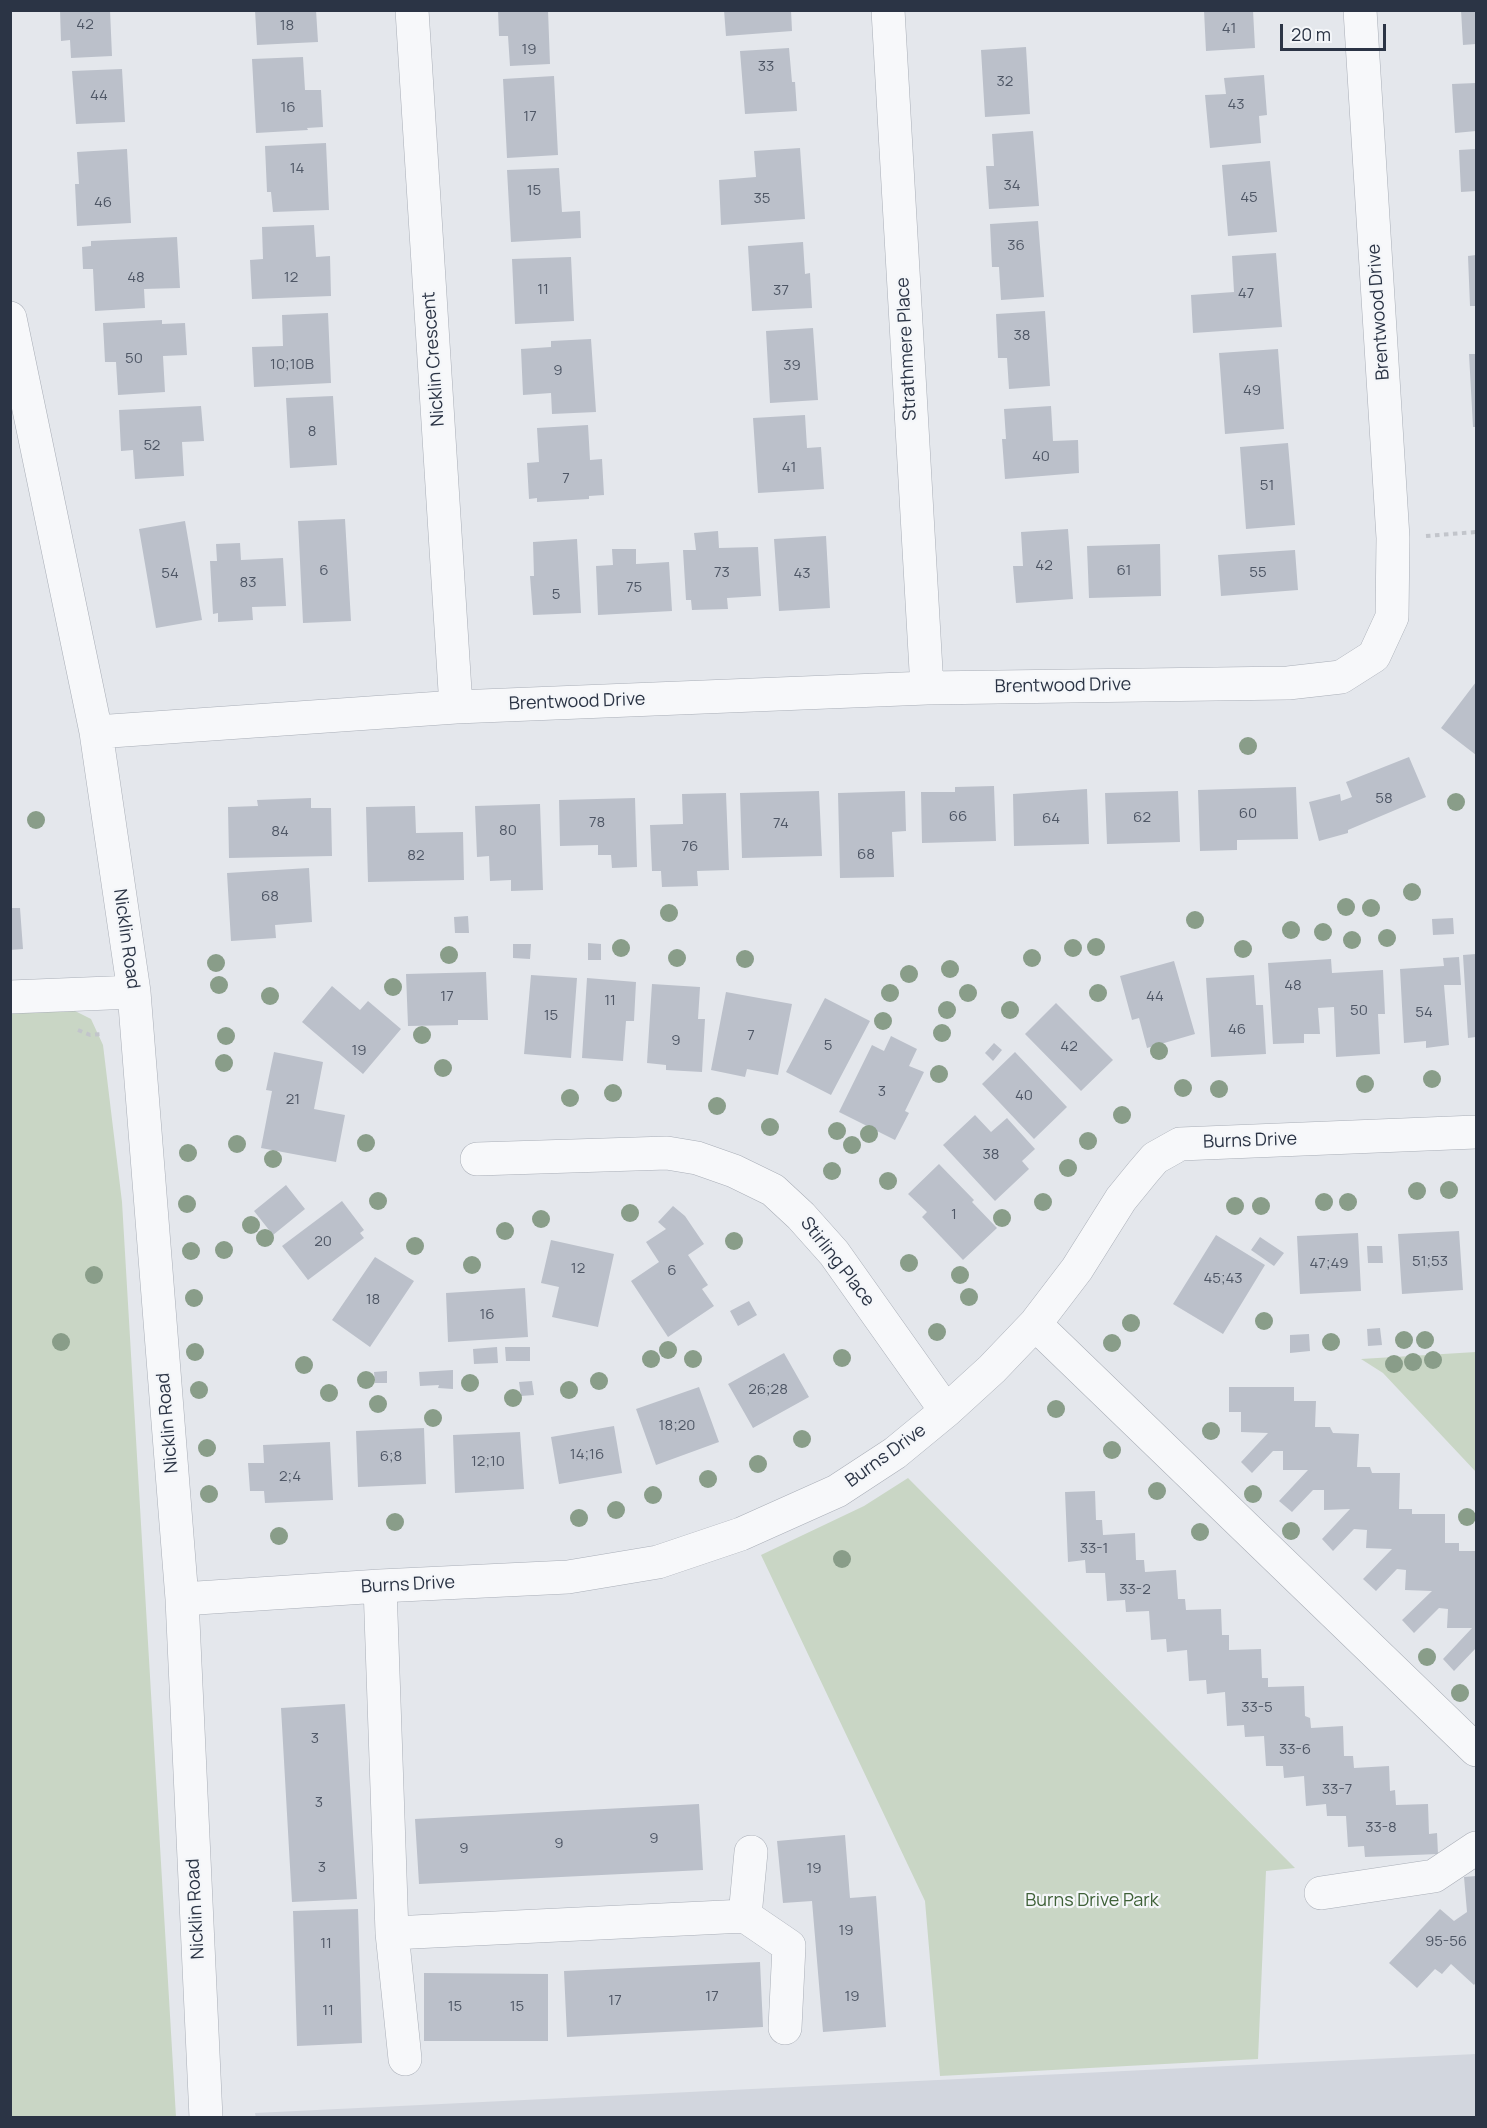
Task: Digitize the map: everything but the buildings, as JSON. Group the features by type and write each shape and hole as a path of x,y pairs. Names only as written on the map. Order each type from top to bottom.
{"street":[{"name":"Nicklin Crescent","path":"412,10 456,707"},
{"name":"Strathmere Place","path":"888,10 927,688"},
{"name":"Brentwood Drive","path":"96,732 456,707 927,688 1288,683 1341,677 1374,656 1392,617 1393,538 1360,10"},
{"path":"10,318 96,732"},
{"name":"Nicklin Road","path":"96,732 134,992 182,1599 206,2118"},
{"path":"10,997 134,992"},
{"name":"Burns Drive","path":"182,1599 568,1577 658,1562 741,1534 837,1491 895,1453 946,1412 1035,1324 1077,1269 1121,1199 1155,1158 1180,1144 1476,1132"},
{"name":"Stirling Place","path":"477,1159 667,1153 698,1158 734,1171 773,1190 801,1216 834,1253 946,1412"},
{"path":"1035,1324 1476,1750"},
{"path":"380,1586 392,1933 405,2059"},
{"path":"1321,1893 1434,1876 1476,1848"},
{"path":"745,1916 750,1852"},
{"path":"392,1933 745,1916 789,1946 785,2028"}],"path":[{"path":"1393,538 1476,532"}],"shaded area":[{"path":"1476,2054 1476,2118 256,2118 255,2113"}],"green space":[{"path":"75,1011 91,1019 103,1045 122,1202 176,2117 11,2117 10,1013"},
{"path":"1476,1352 1476,1472 1383,1373 1361,1359"},
{"name":"Burns Drive Park","path":"908,1478 1295,1868 1266,1871 1258,2059 940,2076 925,1901 761,1555 864,1506"}]}
